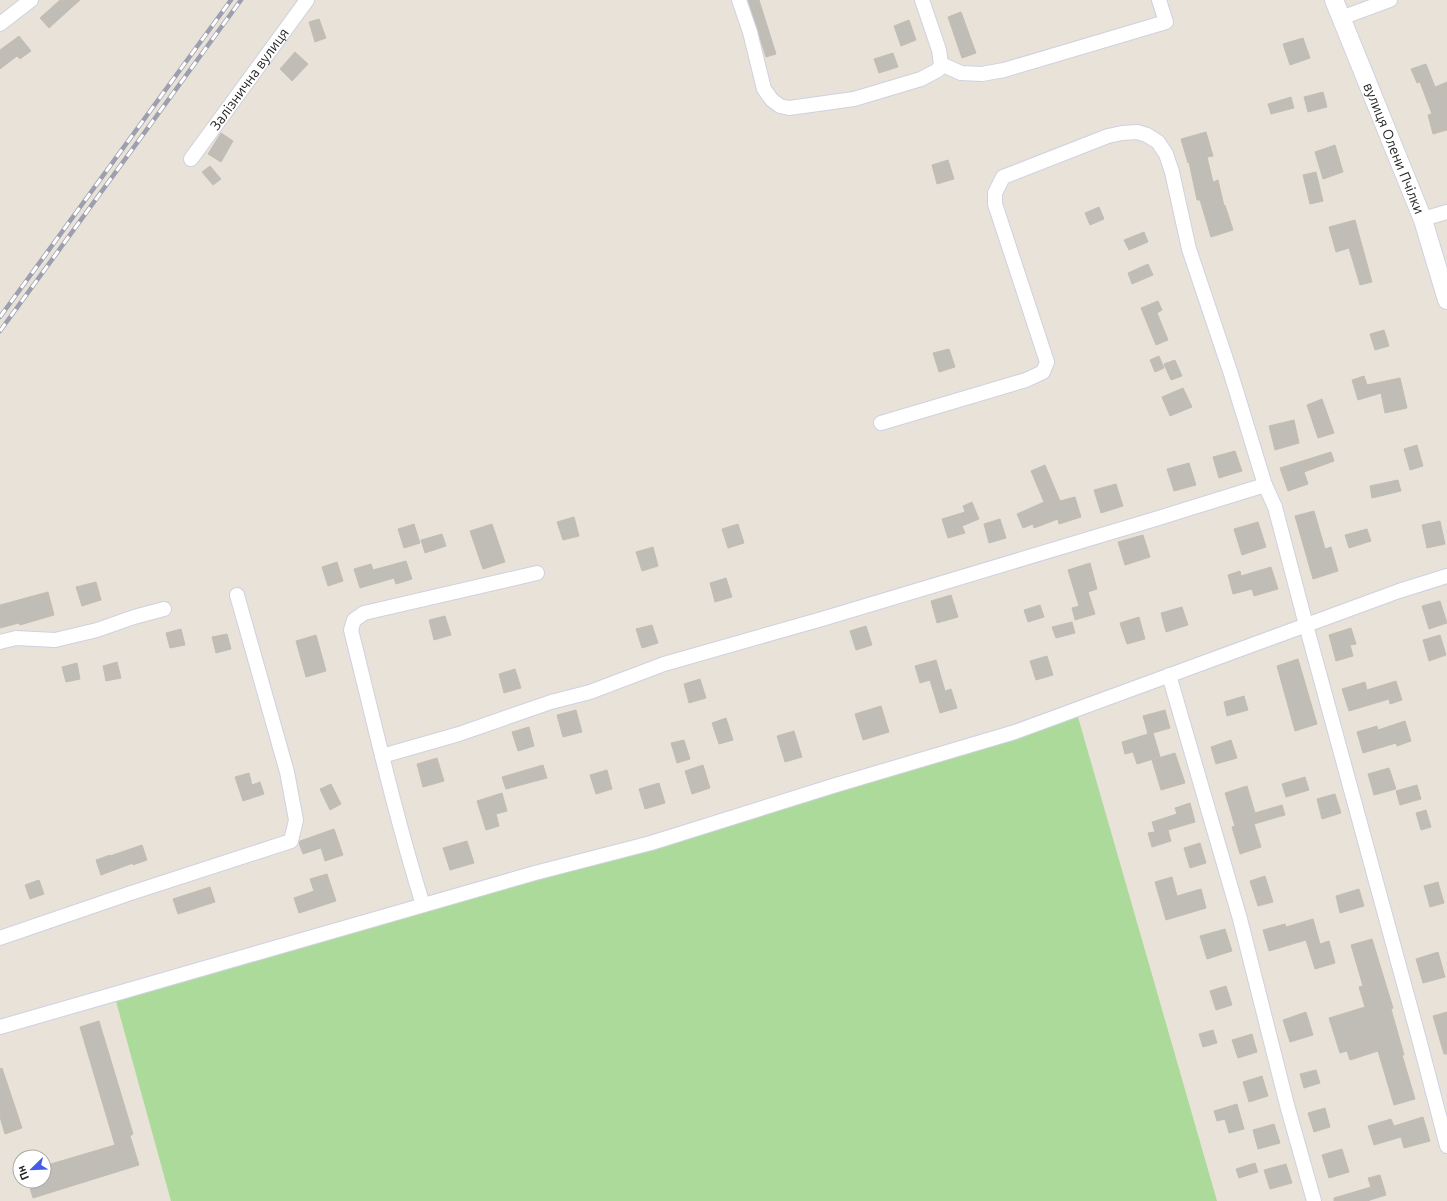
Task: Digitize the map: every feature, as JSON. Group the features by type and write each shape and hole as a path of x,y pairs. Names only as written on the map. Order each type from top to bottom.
{"street":[{"path":"0,24 31,0"},
{"name":"Залізнична вулиця","path":"191,158 307,0"},
{"path":"739,0 750,32 764,89 772,100 780,106 789,108 854,99 920,79 938,70 941,64 939,50 922,0"},
{"path":"941,64 961,73 982,74 1004,70 1152,27 1166,22 1159,0"},
{"name":"вулиця Олени Пчілки","path":"1334,0 1423,219 1447,300"},
{"path":"1341,18 1390,0"},
{"path":"881,423 1026,380 1043,372 1047,362 995,204 995,193 1003,177 1108,136 1137,132 1147,135 1158,142 1166,154 1172,172 1189,249 1231,374 1265,485 1275,506 1447,1146"},
{"path":"1423,219 1447,212"},
{"path":"382,756 459,734 551,702 590,692 664,664 822,619 1265,485"},
{"path":"423,905 410,865 351,630 354,620 364,613 537,573"},
{"path":"0,1027 535,873 651,843 836,785 1015,732 1399,591 1447,576"},
{"path":"0,938 291,841 296,820 287,772 237,595"},
{"path":"0,642 16,638 55,640 97,630 134,617 164,609"},
{"path":"1169,675 1240,919 1287,1105 1314,1201"}],"green space":[{"path":"1076,710 1217,1201 171,1201 114,994"}],"building":[{"path":"60,0 80,0 49,28 40,18"},
{"path":"748,0 759,0 776,54 766,57"},
{"path":"961,12 976,53 962,58 948,17"},
{"path":"319,19 326,38 315,42 309,22"},
{"path":"909,20 916,40 901,46 894,26"},
{"path":"19,36 31,51 20,59 17,56 0,69 0,50"},
{"path":"1303,38 1310,58 1290,65 1283,44"},
{"path":"295,52 308,64 292,81 280,69"},
{"path":"893,53 898,67 879,73 874,59"},
{"path":"1426,64 1435,87 1447,82 1447,130 1433,134 1428,115 1432,114 1420,82 1417,83 1411,69"},
{"path":"1323,92 1327,107 1308,112 1304,97"},
{"path":"1291,97 1294,108 1271,114 1268,104"},
{"path":"1206,132 1213,156 1207,157 1213,182 1218,180 1224,206 1225,205 1233,230 1211,237 1200,200 1197,200 1189,162 1188,163 1181,139"},
{"path":"221,133 233,141 221,162 208,154"},
{"path":"1335,145 1343,172 1323,179 1315,152"},
{"path":"948,160 954,179 937,184 932,165"},
{"path":"210,166 221,179 213,185 202,172"},
{"path":"1316,172 1323,201 1310,204 1303,175"},
{"path":"1099,207 1104,219 1090,225 1085,213"},
{"path":"1355,220 1372,282 1360,285 1349,248 1336,252 1329,227"},
{"path":"1144,232 1148,242 1129,250 1124,240"},
{"path":"1148,264 1153,275 1132,284 1128,273"},
{"path":"1158,301 1162,310 1157,313 1168,340 1156,345 1141,308"},
{"path":"1384,330 1389,346 1375,350 1370,334"},
{"path":"949,349 955,367 939,372 933,353"},
{"path":"1159,356 1164,368 1155,372 1150,360"},
{"path":"1175,360 1182,376 1171,380 1164,364"},
{"path":"1364,376 1367,385 1400,378 1407,408 1385,413 1381,393 1358,400 1352,380"},
{"path":"1183,388 1192,407 1170,416 1162,397"},
{"path":"1322,399 1334,433 1318,438 1307,405"},
{"path":"1294,420 1299,443 1275,450 1269,426"},
{"path":"1417,445 1423,466 1410,470 1404,449"},
{"path":"1235,451 1242,471 1219,478 1213,457"},
{"path":"1331,452 1334,461 1304,472 1308,484 1288,491 1280,468"},
{"path":"1189,463 1196,485 1174,491 1167,469"},
{"path":"1045,465 1060,501 1075,497 1081,517 1059,524 1058,519 1034,528 1033,524 1023,528 1017,514 1044,502 1031,471"},
{"path":"1398,480 1401,491 1372,498 1370,486"},
{"path":"1116,484 1123,506 1101,513 1094,490"},
{"path":"972,502 979,519 962,526 965,533 948,538 942,519 965,512 963,506"},
{"path":"1314,511 1325,549 1331,547 1338,571 1313,579 1295,516"},
{"path":"574,517 579,536 563,540 557,522"},
{"path":"1000,519 1006,538 989,543 984,524"},
{"path":"1440,521 1445,544 1427,548 1422,525"},
{"path":"1258,522 1266,547 1242,555 1234,529"},
{"path":"414,524 420,543 404,548 398,529"},
{"path":"492,524 505,562 483,569 470,531"},
{"path":"738,524 744,543 728,548 722,529"},
{"path":"1367,529 1371,541 1349,548 1345,535"},
{"path":"442,534 446,546 425,553 421,540"},
{"path":"1143,535 1150,557 1125,565 1118,542"},
{"path":"653,547 658,566 642,571 636,552"},
{"path":"406,561 412,579 396,584 394,578 360,588 354,569 371,564 373,570"},
{"path":"337,562 343,581 328,586 322,567"},
{"path":"1090,563 1097,589 1088,592 1095,614 1075,620 1072,608 1079,606 1068,570"},
{"path":"1271,567 1278,589 1254,596 1252,589 1233,594 1228,575 1240,571 1241,576"},
{"path":"726,578 732,597 715,602 710,583"},
{"path":"96,582 101,600 82,606 76,587"},
{"path":"48,592 54,615 20,625 19,623 0,628 0,605"},
{"path":"951,595 958,617 937,623 931,601"},
{"path":"1440,601 1447,623 1429,629 1422,606"},
{"path":"1040,605 1044,617 1028,622 1024,610"},
{"path":"1182,607 1188,625 1166,632 1161,613"},
{"path":"445,616 451,635 434,640 429,620"},
{"path":"1139,617 1145,639 1127,644 1120,623"},
{"path":"1072,622 1075,633 1056,638 1052,627"},
{"path":"652,625 658,643 642,648 636,629"},
{"path":"866,626 872,645 856,650 850,631"},
{"path":"1351,628 1356,644 1350,645 1353,656 1336,661 1329,635"},
{"path":"181,629 185,645 170,648 166,633"},
{"path":"227,634 231,649 216,653 212,637"},
{"path":"316,635 326,671 306,677 296,641"},
{"path":"1440,635 1446,655 1429,661 1423,640"},
{"path":"1047,656 1053,675 1036,680 1030,661"},
{"path":"1298,659 1317,724 1295,731 1277,666"},
{"path":"936,660 945,691 951,689 957,708 940,713 930,680 920,683 915,666"},
{"path":"117,662 121,678 106,681 103,666"},
{"path":"77,663 80,679 66,682 62,667"},
{"path":"515,669 521,688 504,693 499,674"},
{"path":"700,679 706,698 689,703 684,684"},
{"path":"1396,681 1402,700 1390,704 1389,699 1349,711 1342,689 1365,682 1367,690"},
{"path":"1244,696 1248,710 1227,716 1224,702"},
{"path":"881,706 889,732 863,740 855,714"},
{"path":"576,710 582,732 563,737 557,715"},
{"path":"1165,710 1170,728 1153,733 1160,757 1137,764 1133,752 1125,754 1122,742 1148,734 1143,716"},
{"path":"726,718 733,740 719,744 712,723"},
{"path":"1405,721 1411,741 1397,746 1396,743 1363,753 1357,732 1377,726 1378,730"},
{"path":"529,727 534,746 518,751 512,732"},
{"path":"794,731 802,757 785,762 777,736"},
{"path":"684,740 690,759 677,763 671,743"},
{"path":"1231,740 1237,758 1216,764 1211,747"},
{"path":"1175,753 1185,783 1161,790 1152,760"},
{"path":"437,758 444,781 423,787 417,764"},
{"path":"543,765 547,778 506,789 502,777"},
{"path":"703,765 710,788 692,794 685,771"},
{"path":"1389,768 1396,789 1374,795 1368,774"},
{"path":"607,770 612,789 596,794 590,775"},
{"path":"249,773 252,785 260,782 264,794 243,801 235,777"},
{"path":"1305,777 1309,790 1286,797 1282,784"},
{"path":"659,783 665,803 645,809 639,789"},
{"path":"331,784 341,804 330,810 320,789"},
{"path":"1417,785 1421,799 1400,805 1396,791"},
{"path":"1247,786 1255,813 1282,805 1285,815 1254,824 1261,847 1240,854 1232,827 1235,826 1225,793"},
{"path":"502,793 507,811 496,814 499,826 486,830 477,801"},
{"path":"1335,794 1341,813 1322,819 1317,799"},
{"path":"1190,803 1195,822 1168,830 1171,841 1152,847 1148,833 1155,832 1152,822 1177,814 1175,808"},
{"path":"1426,810 1431,827 1421,830 1416,813"},
{"path":"334,829 343,855 325,861 321,848 303,854 299,843 300,841"},
{"path":"467,841 474,863 450,870 443,848"},
{"path":"1200,843 1206,863 1190,868 1184,848"},
{"path":"142,845 147,860 133,865 133,863 101,875 96,860"},
{"path":"327,874 336,901 299,913 294,898 314,891 310,879"},
{"path":"1265,876 1273,902 1258,906 1250,881"},
{"path":"1172,877 1177,896 1201,889 1206,908 1166,920 1155,882"},
{"path":"39,880 44,894 30,899 25,885"},
{"path":"1438,882 1444,903 1430,907 1424,886"},
{"path":"210,887 215,902 178,914 173,899"},
{"path":"1359,889 1364,906 1340,913 1336,896"},
{"path":"1313,919 1320,944 1329,941 1335,963 1315,969 1306,940 1269,951 1263,930 1285,924 1286,927"},
{"path":"1225,929 1232,951 1207,959 1200,936"},
{"path":"1372,939 1393,1008 1391,1009 1404,1055 1402,1055 1415,1099 1394,1105 1378,1051 1350,1060 1347,1051 1340,1053 1329,1018 1365,1007 1359,987 1363,986 1351,945"},
{"path":"1438,952 1445,977 1423,983 1416,959"},
{"path":"1226,986 1232,1005 1216,1010 1210,991"},
{"path":"1306,1012 1313,1035 1290,1042 1283,1020"},
{"path":"1447,1012 1447,1054 1444,1054 1433,1016"},
{"path":"99,1021 133,1134 130,1136 139,1165 33,1198 30,1189 52,1189 52,1164 115,1145 80,1027"},
{"path":"1213,1030 1217,1043 1203,1047 1199,1034"},
{"path":"1252,1034 1257,1052 1238,1058 1232,1040"},
{"path":"2,1068 22,1128 5,1134 0,1117 0,1069"},
{"path":"1316,1070 1320,1083 1304,1088 1300,1074"},
{"path":"1262,1076 1268,1096 1249,1102 1243,1082"},
{"path":"1237,1104 1244,1129 1229,1133 1225,1119 1217,1121 1214,1111"},
{"path":"1325,1108 1330,1127 1314,1132 1308,1113"},
{"path":"1423,1117 1430,1141 1404,1148 1401,1137 1374,1145 1368,1126 1391,1119 1394,1126"},
{"path":"1274,1124 1280,1143 1258,1149 1253,1130"},
{"path":"1342,1149 1349,1172 1329,1178 1322,1155"},
{"path":"1255,1163 1258,1172 1239,1178 1236,1169"},
{"path":"1286,1164 1292,1183 1270,1189 1264,1170"},
{"path":"1380,1175 1386,1195 1367,1201 1334,1201 1334,1198 1371,1187 1368,1178"}],"railway":[{"path":"0,317 231,0"},
{"path":"0,331 241,0"}]}
